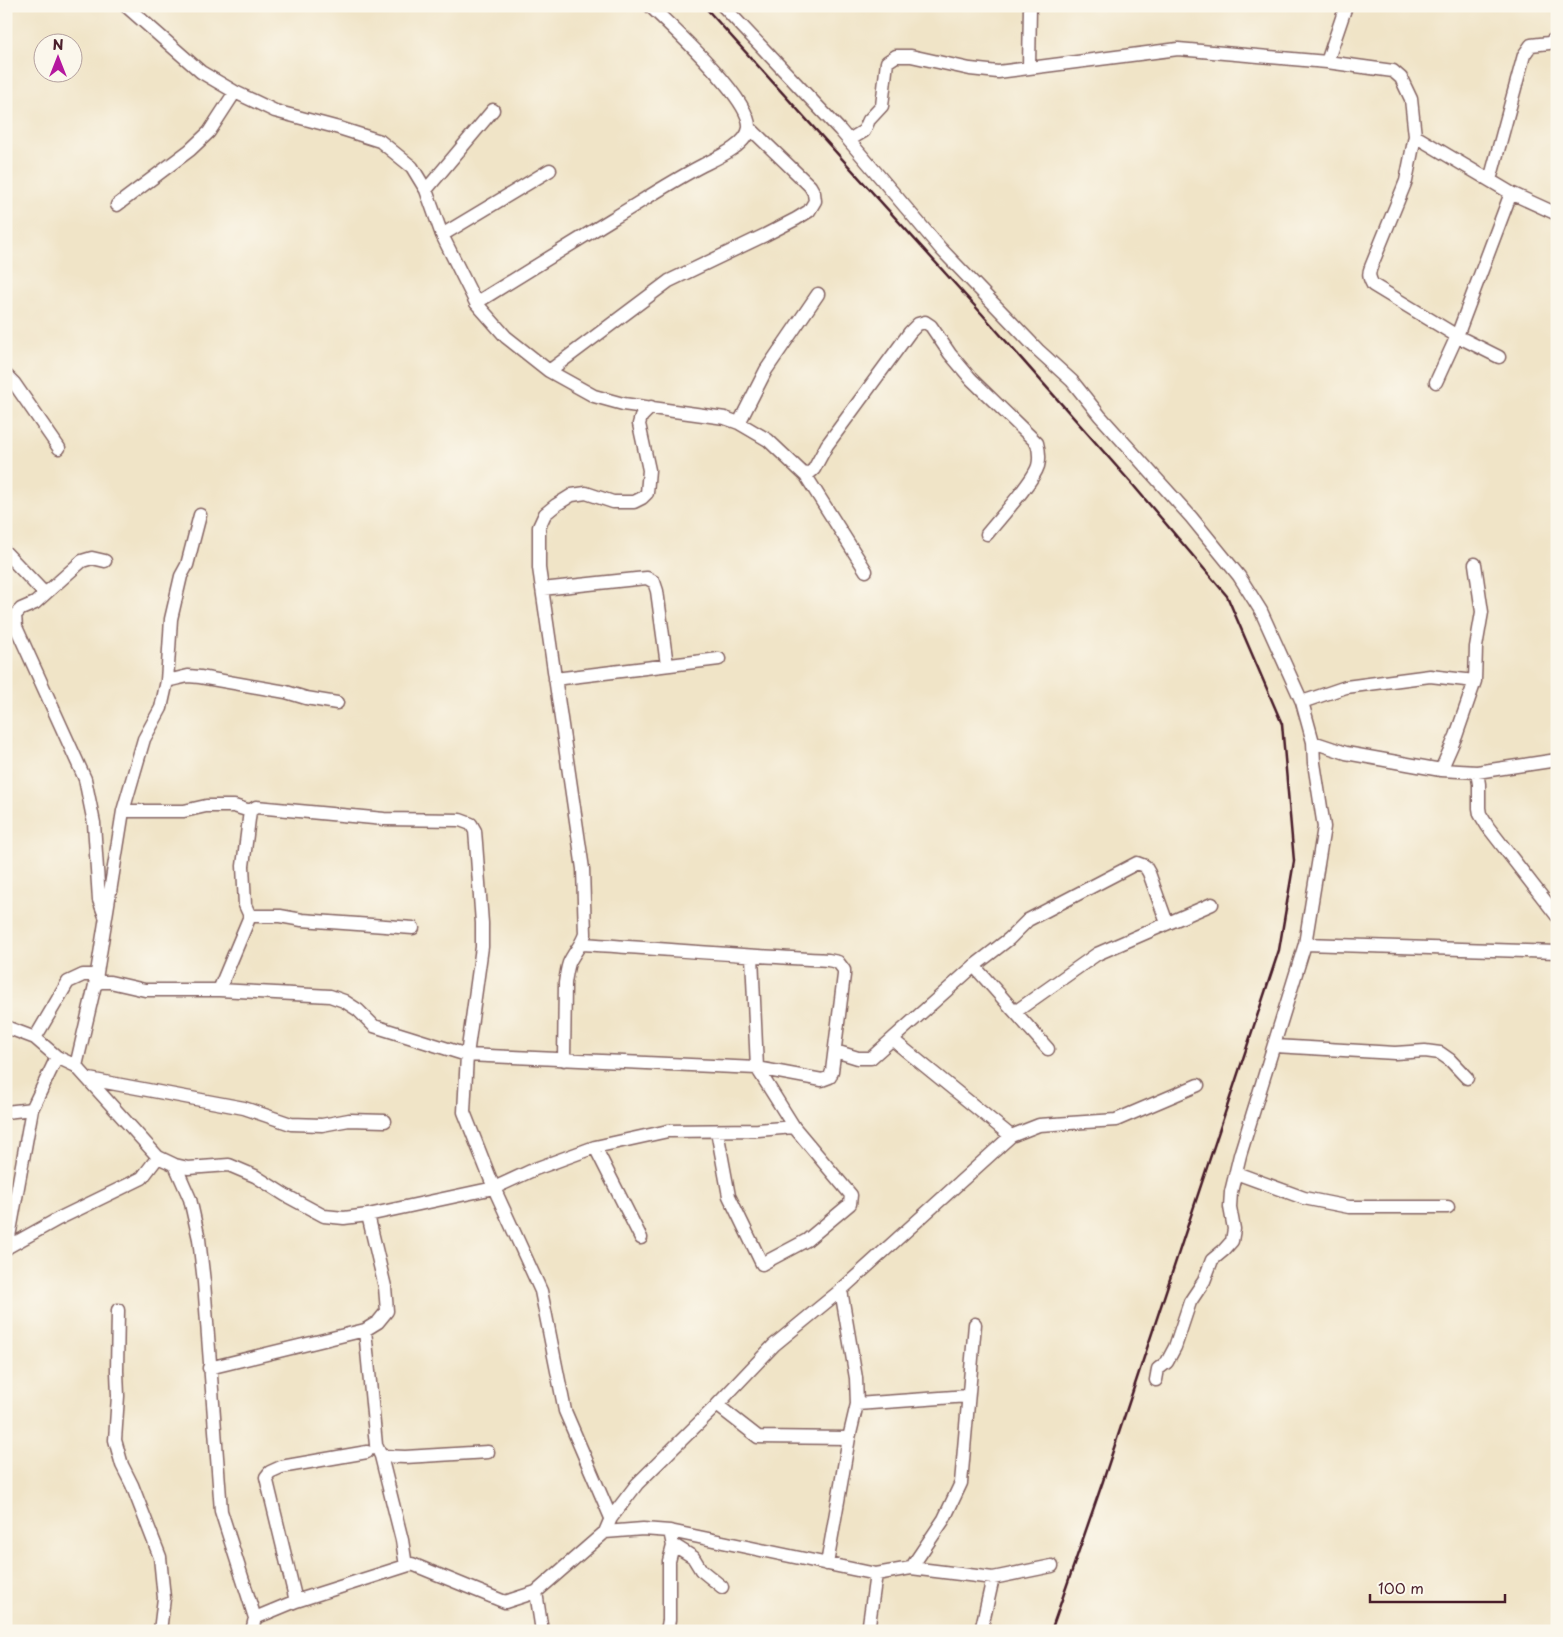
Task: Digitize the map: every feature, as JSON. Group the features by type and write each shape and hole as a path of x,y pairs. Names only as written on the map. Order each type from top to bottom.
{"street":[{"path":"126,6 201,72 235,92 275,111 380,141 412,167 426,190 442,235 476,303 506,337 549,371 594,396 623,404 725,418 740,423 768,440 806,476 866,571"},
{"path":"476,303 682,176 728,153 743,140 749,130 748,118 744,110 719,75 650,6"},
{"path":"723,6 849,140 942,249 1038,350 1072,381 1100,416 1191,517 1239,576 1261,611 1302,702 1313,742 1314,763 1324,827 1305,944 1231,1192 1230,1207 1234,1229 1232,1241 1212,1260 1204,1281 1190,1302 1175,1347 1167,1362 1158,1370 1156,1380"},
{"path":"1029,67 1030,6"},
{"path":"1327,62 1346,6"},
{"path":"1490,180 1524,55 1530,45 1549,43 1557,37"},
{"path":"849,140 864,131 869,120 882,106 884,74 887,62 896,56 911,56 998,72 1178,49 1327,62 1393,71 1401,78 1411,99 1415,136 1406,181 1368,273 1369,278 1373,285 1457,336 1499,357"},
{"path":"117,205 190,150 209,132 235,92"},
{"path":"426,190 493,110"},
{"path":"549,371 669,281 773,231 809,211 815,201 810,186 774,149 753,131 749,130"},
{"path":"1415,136 1511,193 1557,214"},
{"path":"442,235 550,170"},
{"path":"1436,382 1457,336 1511,193"},
{"path":"740,423 766,370 818,294"},
{"path":"806,476 814,469 827,445 910,332 918,324 925,322 931,326 950,354 971,379 1037,442 1039,452 1038,465 1033,476 987,534"},
{"path":"6,375 14,383 59,448"},
{"path":"564,1060 566,976 570,962 582,944 585,934 583,869 539,568 539,527 545,514 572,495 586,493 613,502 634,502 647,493 649,470 638,424 641,417 651,407"},
{"path":"76,1066 96,980 123,811 144,739 161,708 167,682 171,619 181,576 186,565 200,515"},
{"path":"6,553 46,594"},
{"path":"105,561 92,558 82,561 35,603 21,609 15,615 14,620 85,779 94,823 99,900 106,918"},
{"path":"1441,770 1456,736 1474,681 1476,647 1482,612 1475,564"},
{"path":"542,588 636,578 647,578 654,582 657,591 667,665"},
{"path":"554,679 719,659"},
{"path":"167,682 188,676 200,677 337,703"},
{"path":"1302,702 1346,688 1430,676 1474,681"},
{"path":"1313,742 1346,753 1441,770 1477,772 1557,760"},
{"path":"1477,772 1480,784 1480,814 1488,827 1552,898 1557,916"},
{"path":"123,811 184,811 206,806 234,806 250,811"},
{"path":"219,990 250,916 245,905 243,866 250,811 256,807 384,819 460,820 471,824 476,843 482,947 467,1055 464,1112 494,1188 541,1291 564,1411 611,1518"},
{"path":"835,1051 858,1058 871,1058 974,966 1009,939 1028,920 1138,863 1145,866 1149,873 1167,923"},
{"path":"1015,1012 1097,954 1212,904"},
{"path":"250,916 280,916 302,920 413,928"},
{"path":"35,1038 68,982 83,975 100,982 110,982 145,990 219,990 330,996 344,1001 358,1010 374,1026 467,1055 757,1068 822,1080 830,1077 844,975 844,970 838,962 661,948 582,944"},
{"path":"1305,944 1557,952"},
{"path":"717,1131 729,1196 762,1264 807,1240 850,1204 851,1195 845,1186 794,1127 757,1068 752,956"},
{"path":"974,966 1048,1049"},
{"path":"6,1026 35,1038 56,1057 76,1066 158,1157 175,1165 188,1168 229,1165 255,1176 324,1216 344,1218 368,1215 494,1188 535,1169 595,1147 668,1131 758,1130 794,1127"},
{"path":"893,1040 1011,1136"},
{"path":"1275,1046 1395,1053 1425,1051 1440,1053 1450,1060 1467,1078"},
{"path":"7,1248 32,1110 56,1057"},
{"path":"89,1079 244,1108 291,1124 322,1126 349,1120 385,1121"},
{"path":"175,1165 190,1199 199,1239 204,1282 221,1510 254,1624 296,1600 412,1564 505,1602 536,1592 605,1532 611,1518 637,1484 717,1405 774,1345 841,1290 1011,1136 1039,1126 1116,1120 1198,1085"},
{"path":"6,1112 32,1110"},
{"path":"595,1147 641,1238"},
{"path":"7,1248 58,1219 142,1178 158,1157"},
{"path":"1236,1173 1304,1198 1349,1207 1448,1207"},
{"path":"209,1368 365,1330 378,1322 387,1311 385,1287 368,1215"},
{"path":"827,1564 849,1438 857,1404 856,1378 841,1290"},
{"path":"118,1310 118,1396 115,1440 122,1465 136,1494 160,1557 164,1598 160,1631"},
{"path":"910,1568 944,1519 960,1483 975,1324"},
{"path":"365,1330 376,1445 381,1456 402,1540 406,1566"},
{"path":"857,1404 968,1396"},
{"path":"717,1405 758,1437 849,1438"},
{"path":"296,1600 266,1477 270,1472 281,1467 367,1452"},
{"path":"381,1456 405,1457 488,1452"},
{"path":"605,1532 643,1529 670,1532 876,1574 910,1568 992,1578 1052,1566"},
{"path":"667,1631 669,1620 669,1561 673,1546 670,1532"},
{"path":"673,1546 693,1557 701,1570 722,1587"},
{"path":"868,1631 876,1574"},
{"path":"982,1631 992,1578"},
{"path":"536,1592 542,1631"}],"railway":[{"path":"704,6 974,305 1133,485 1227,596 1282,724 1294,861 1279,950 1103,1481 1051,1631"}]}
